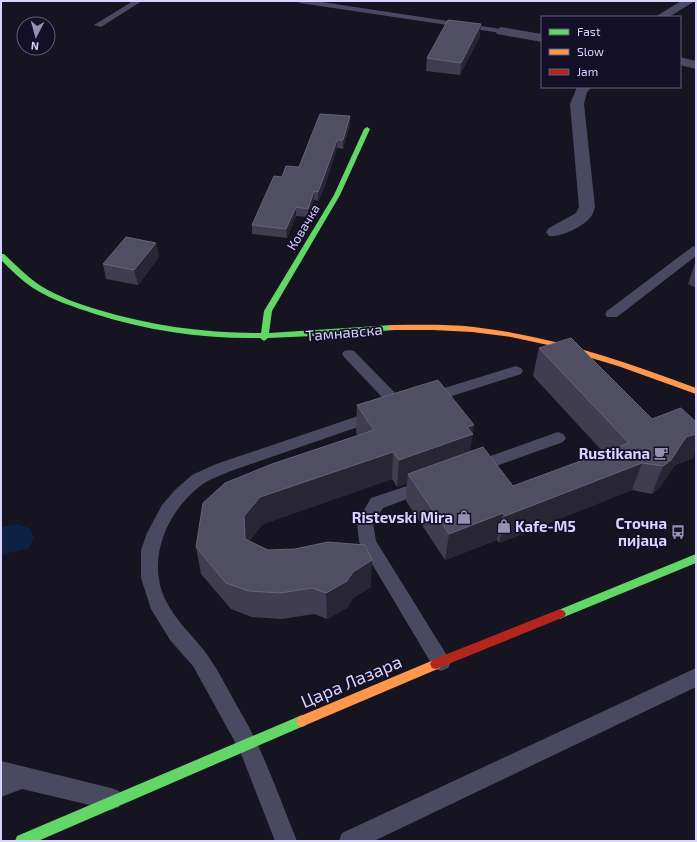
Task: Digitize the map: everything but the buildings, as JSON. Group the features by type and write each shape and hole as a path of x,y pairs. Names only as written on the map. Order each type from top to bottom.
{"street":[{"path":"663,16 689,1"},
{"path":"501,31 541,38"},
{"path":"681,61 696,65"},
{"path":"556,232 583,216 587,207 577,104 581,91 585,88"},
{"name":"Ковачка","path":"264,338 268,311 334,201 367,129"},
{"name":"Тамнавска","path":"1,256 26,279 59,298 93,312 140,326 178,333 220,338 264,338 396,328 449,327 490,330 572,346 696,391"},
{"name":"Цара Лазара","path":"22,841 441,662 696,558"}],"lane":[{"path":"98,25 138,1"},
{"path":"300,1 501,31"},
{"path":"612,314 696,250"},
{"path":"349,354 400,407"},
{"path":"286,841 248,745 200,660 177,634 157,603 150,578 150,550 155,533 180,495 198,479 222,468 400,407 516,371"},
{"path":"441,662 368,542 365,522 377,503 558,438"},
{"path":"350,841 696,677"},
{"path":"1,772 118,800"},
{"path":"1,786 22,778"}],"waterway":[{"path":"1,541 17,538"}],"traffic: fast":[{"path":"264,338 268,311 337,195 367,129"},
{"path":"1,256 30,282 59,298 127,321 164,329 202,334 276,336 392,328"},
{"path":"560,614 696,558"},
{"path":"22,841 302,721"}],"traffic: slow":[{"path":"392,328 433,327 472,329 548,342 585,352 696,391"},
{"path":"302,721 436,664"}],"traffic: jam":[{"path":"436,664 560,614"}],"place":[{"name":"Rustikana","path":"661,453"},
{"name":"Ristevski Mira","path":"464,517"},
{"name":"Kafe-M5","path":"504,526"},
{"name":"Сточна пијаца","path":"678,532"}]}
